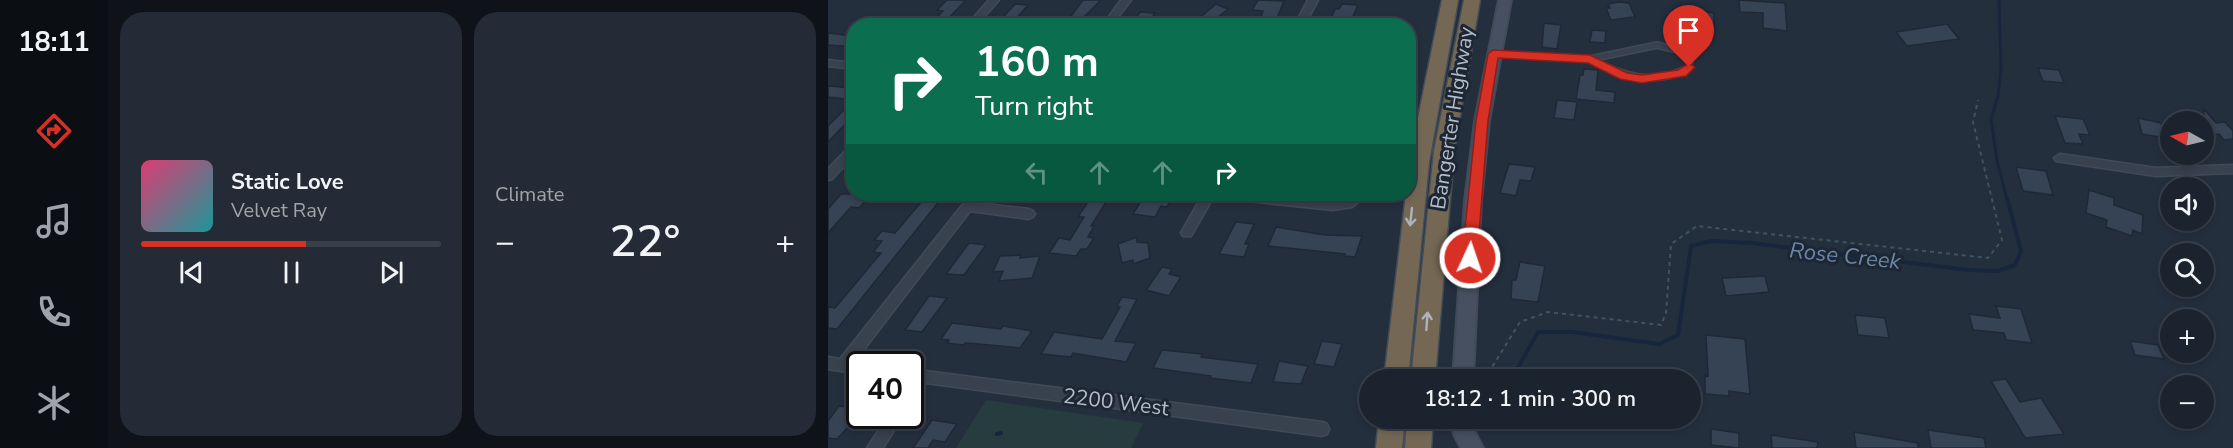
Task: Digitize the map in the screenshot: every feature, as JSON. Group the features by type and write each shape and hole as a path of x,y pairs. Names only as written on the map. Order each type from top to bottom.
{"highway":[{"path":"1433,77 1440,0"},
{"name":"Bangerter Highway","path":"1416,184 1433,77 1450,0"},
{"name":"Bangerter Highway","path":"1424,369 1436,219 1463,43 1474,0"},
{"name":"Bangerter Highway","path":"1397,369 1413,201"},
{"path":"1389,448 1391,429"},
{"path":"1418,448 1419,429"}],"street":[{"path":"977,18 994,0"},
{"path":"1112,18 1126,0"},
{"path":"1303,18 1313,0"},
{"path":"1464,369 1473,200 1482,121 1505,0"},
{"path":"828,63 846,65"},
{"path":"828,176 846,157"},
{"path":"2060,158 2156,172 2233,169"},
{"path":"843,366 971,201"},
{"path":"1187,233 1205,201"},
{"path":"1292,201 1333,205 1352,202"},
{"path":"967,206 1029,214"},
{"path":"828,363 846,366"},
{"name":"2200 West","path":"924,377 1322,429"},
{"path":"874,448 887,429"},
{"path":"1463,429 1473,448"}],"lane":[{"path":"1493,54 1590,59 1640,47 1656,46 1676,47 1685,52 1690,60 1689,67 1682,74 1642,79 1624,76 1590,59"}],"path":[{"path":"1491,369 1520,322 1548,312 1661,325 1666,314 1671,243 1697,226 1988,258 2002,240 1973,122 1978,100"}],"green space":[{"path":"986,400 1143,423 1131,448 956,448"}],"building":[{"path":"947,0 966,0 949,18 936,18 943,11 937,10"},
{"path":"1083,0 1101,0 1083,18 1070,18"},
{"path":"1258,0 1284,1 1277,18 1261,18 1263,11 1252,10"},
{"path":"1739,0 1785,3 1787,31 1763,28 1763,13 1740,12"},
{"path":"1629,3 1635,17 1611,20 1606,8 1610,8 1608,4"},
{"path":"1015,4 1028,5 1017,18 1002,18"},
{"path":"1216,4 1228,9 1218,18 1199,18"},
{"path":"1342,4 1358,5 1352,18 1331,18 1335,9 1339,9"},
{"path":"1699,11 1714,13 1714,26 1684,27 1685,15 1699,14"},
{"path":"1140,12 1155,13 1152,18 1136,18"},
{"path":"1544,23 1561,25 1557,49 1542,47"},
{"path":"1947,24 1959,39 1907,46 1896,32"},
{"path":"1592,30 1606,31 1605,43 1590,42"},
{"path":"828,33 846,35 846,46 828,45"},
{"path":"2038,68 2059,70 2064,83 2043,81"},
{"path":"1584,69 1598,70 1596,90 1615,92 1614,103 1576,99 1580,75 1583,75"},
{"path":"828,86 846,87 846,99 828,97"},
{"path":"1557,100 1577,102 1574,120 1554,118"},
{"path":"846,108 846,123 828,142 828,126"},
{"path":"2055,116 2083,119 2090,135 2079,134 2083,144 2065,143"},
{"path":"2138,118 2160,123 2160,137 2142,134"},
{"path":"2214,121 2216,123 2225,122 2233,131 2233,139 2224,140 2219,134 2214,135"},
{"path":"1509,164 1535,167 1531,181 1520,180 1516,196 1500,193"},
{"path":"2016,167 2046,171 2053,195 2023,191"},
{"path":"2089,190 2114,198 2114,205 2143,215 2142,234 2133,230 2132,236 2106,227 2107,220 2086,213"},
{"path":"841,194 846,194 846,201 866,201 859,208 851,207 828,233 828,209"},
{"path":"922,201 939,201 837,329 828,328 828,307 835,308 881,253 873,252 882,241 874,240 882,231 895,233"},
{"path":"1088,201 1107,201 1091,226 1094,226 1088,237 1094,238 1087,249 1081,249 1076,256 1049,253 1059,238 1070,240 1084,217 1078,217"},
{"path":"1141,201 1171,201 1167,207 1161,206 1155,217 1133,214"},
{"path":"1236,222 1254,224 1245,244 1249,244 1244,257 1219,254"},
{"path":"1276,227 1325,235 1362,236 1355,257 1344,256 1345,254 1268,246"},
{"path":"1137,237 1137,242 1148,243 1150,258 1133,264 1133,260 1122,263 1118,244"},
{"path":"969,243 986,245 964,275 946,274"},
{"path":"1021,255 1020,258 1040,256 1032,278 999,281 1003,271 993,272 1000,256"},
{"path":"1520,262 1545,266 1538,302 1511,299 1512,280 1516,280"},
{"path":"1162,267 1172,269 1169,274 1181,277 1169,296 1146,290"},
{"path":"1765,276 1769,292 1726,296 1722,278"},
{"path":"929,296 947,298 922,332 905,330"},
{"path":"1122,297 1137,299 1115,341 1136,343 1126,362 1073,353 1071,357 1041,354 1054,332 1102,339 1120,307 1117,306"},
{"path":"1996,306 2021,309 2032,343 2006,340 2004,333 1973,330 1969,314 2000,318"},
{"path":"1855,315 1885,318 1889,338 1858,335"},
{"path":"952,323 1001,329 1003,326 1032,331 1020,348 965,343 964,345 947,343 949,340 941,339"},
{"path":"1706,335 1745,339 1750,394 1729,391 1729,396 1705,394 1705,375 1708,376"},
{"path":"1322,341 1342,344 1334,367 1314,364"},
{"path":"2130,341 2158,345 2160,350 2160,358 2135,355"},
{"path":"1162,350 1202,354 1201,357 1258,364 1251,383 1210,378 1211,376 1153,368"},
{"path":"1279,361 1308,366 1301,384 1273,382"},
{"path":"2006,379 2020,402 2041,398 2064,434 2025,438 1991,381"},
{"path":"839,406 846,407 846,429 837,439 828,438 828,421"},
{"path":"932,420 957,424 945,442 933,440 928,448 913,448"},
{"path":"1711,429 1739,433 1739,448 1711,445"},
{"path":"1928,430 1984,438 1986,448 1931,448"},
{"path":"1854,432 1918,443 1918,448 1856,448"},
{"path":"1771,435 1818,442 1817,448 1772,448"}],"waterway":[{"name":"Rose Creek","path":"1999,0 2001,69 1998,96 1991,119 1997,161 2007,199"},
{"name":"Rose Creek","path":"1517,369 1538,332 1572,332 1659,344 1678,335 1691,246 1711,241 1751,243 1968,270 1998,271 2015,265 2021,251 2007,198"},
{"path":"997,434 1001,433"}],"route":[{"path":"1470,258 1473,200 1482,121 1493,54 1590,59 1624,76 1642,79 1682,74 1689,67"}]}
